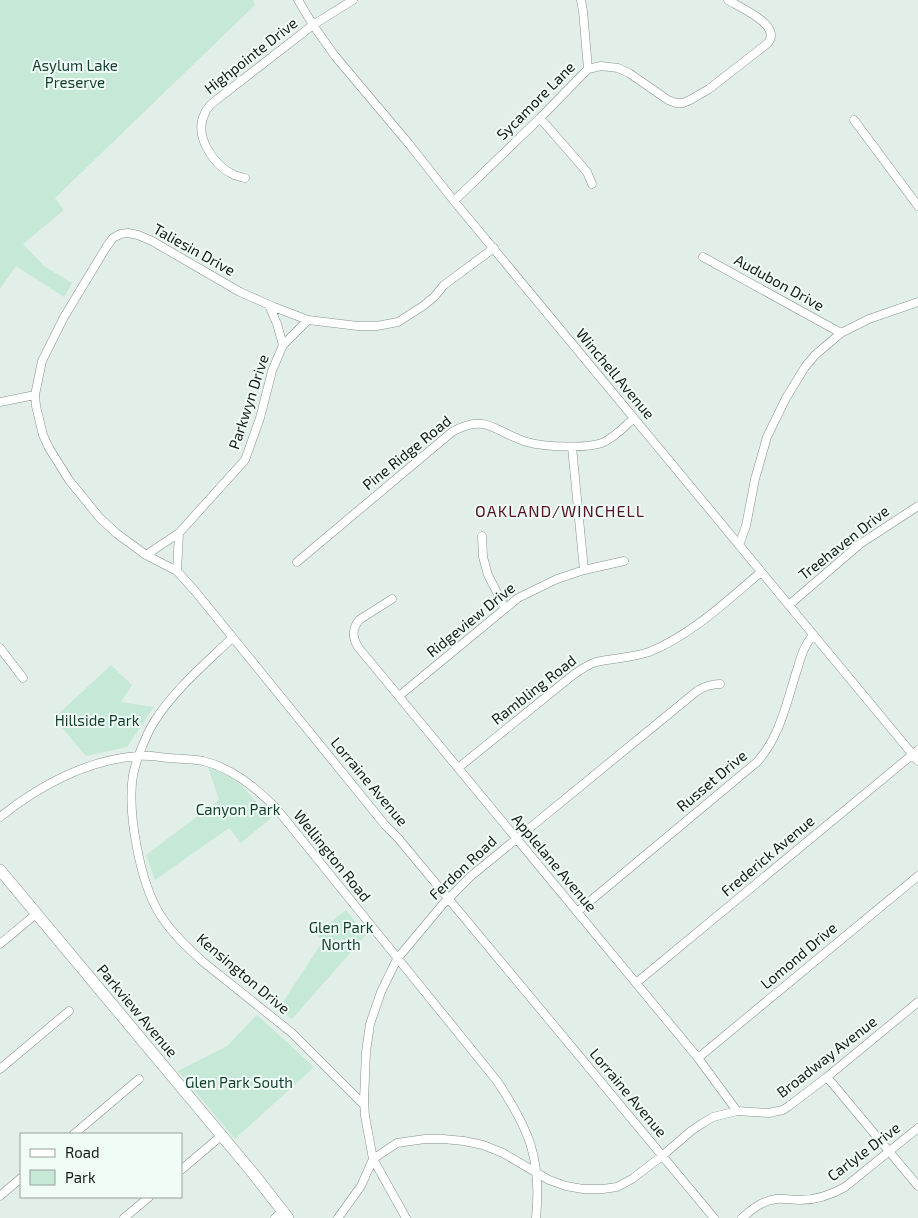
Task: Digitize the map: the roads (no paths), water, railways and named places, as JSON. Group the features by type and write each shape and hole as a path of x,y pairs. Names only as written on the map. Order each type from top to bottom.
{"street":[{"name":"Winchell Avenue","path":"298,0 335,56 788,605 916,755"},
{"path":"313,24 353,0"},
{"path":"581,0 588,69"},
{"name":"Sycamore Lane","path":"454,201 588,69 601,66 618,68 629,73 668,100 676,103 684,103 709,89 768,43 772,34 768,26 760,19 728,0"},
{"name":"Highpointe Drive","path":"245,178 226,170 206,148 201,132 203,115 215,101 313,24"},
{"path":"540,118 587,172 592,184"},
{"path":"854,120 918,206"},
{"name":"Taliesin Drive","path":"42,361 64,317 107,246 120,234 128,233 152,241 226,284 269,305 308,320"},
{"path":"308,320 358,326 377,326 398,322 423,306 444,285 494,248"},
{"name":"Audubon Drive","path":"703,257 841,333"},
{"path":"739,545 746,526 755,479 767,437 786,398 805,367 815,355 841,333 869,319 918,302"},
{"path":"269,305 283,345"},
{"name":"Parkwyn Drive","path":"146,555 179,533 245,460 260,418 272,371 283,345 308,320"},
{"name":"Lorraine Avenue","path":"42,361 35,395 43,434 49,448 69,480 88,505 116,532 146,555 177,572 195,592 385,825 398,838 714,1218"},
{"path":"0,402 35,395"},
{"name":"Pine Ridge Road","path":"296,562 461,426 485,424 528,442 572,447 605,442 634,418"},
{"path":"572,447 584,570"},
{"name":"Treehaven Drive","path":"788,605 860,544 918,506"},
{"path":"177,572 179,533"},
{"path":"482,536 483,557 488,575 505,608"},
{"name":"Ridgeview Drive","path":"399,696 518,598 556,579 584,570 624,561"},
{"name":"Rambling Road","path":"458,768 584,667 595,663 633,657 649,652 674,640 720,607 761,572"},
{"name":"Applelane Avenue","path":"392,599 359,620 356,624 353,632 358,647 698,1058 736,1111"},
{"name":"Russet Drive","path":"577,912 757,762 764,754 778,728 804,648 813,635"},
{"name":"Kensington Drive","path":"232,638 162,710 148,734 133,774 131,792 134,835 140,862 151,897 160,915 188,948 292,1033 364,1105"},
{"path":"0,648 23,678"},
{"name":"Ferdon Road","path":"373,1159 364,1105 366,1052 370,1024 381,992 397,958 424,925 471,876 697,691 711,684 720,684"},
{"name":"Frederick Avenue","path":"636,983 916,755"},
{"name":"Wellington Road","path":"0,817 55,781 106,761 139,756 201,761 238,776 263,795 276,808 497,1081 527,1133 537,1172"},
{"name":"Parkview Avenue","path":"0,870 221,1136 282,1216"},
{"name":"Lomond Drive","path":"698,1058 918,876"},
{"path":"0,944 36,914"},
{"name":"Broadway Avenue","path":"373,1159 397,1144 425,1139 464,1141 483,1145 503,1153 550,1180 566,1186 583,1189 611,1188 622,1185 713,1117 736,1111 769,1112 783,1110 827,1077 918,1002"},
{"path":"0,1069 69,1011"},
{"path":"827,1077 918,1186"},
{"path":"75,1133 140,1079"},
{"name":"Carlyle Drive","path":"742,1218 757,1206 776,1199 813,1200 832,1194 845,1187 918,1128"},
{"path":"182,1169 221,1136"},
{"path":"339,1218 361,1186 373,1159"},
{"path":"373,1159 406,1218"},
{"path":"536,1218 537,1172"},
{"path":"0,1196 20,1179"},
{"path":"124,1218 148,1198"}],"district":[{"name":"OAKLAND/WINCHELL","path":"560,511"}],"park label":[{"name":"Asylum Lake Preserve","path":"75,74"},
{"name":"Hillside Park","path":"97,721"},
{"name":"Canyon Park","path":"238,810"},
{"name":"Glen Park North","path":"341,936"},
{"name":"Glen Park South","path":"239,1083"}]}
